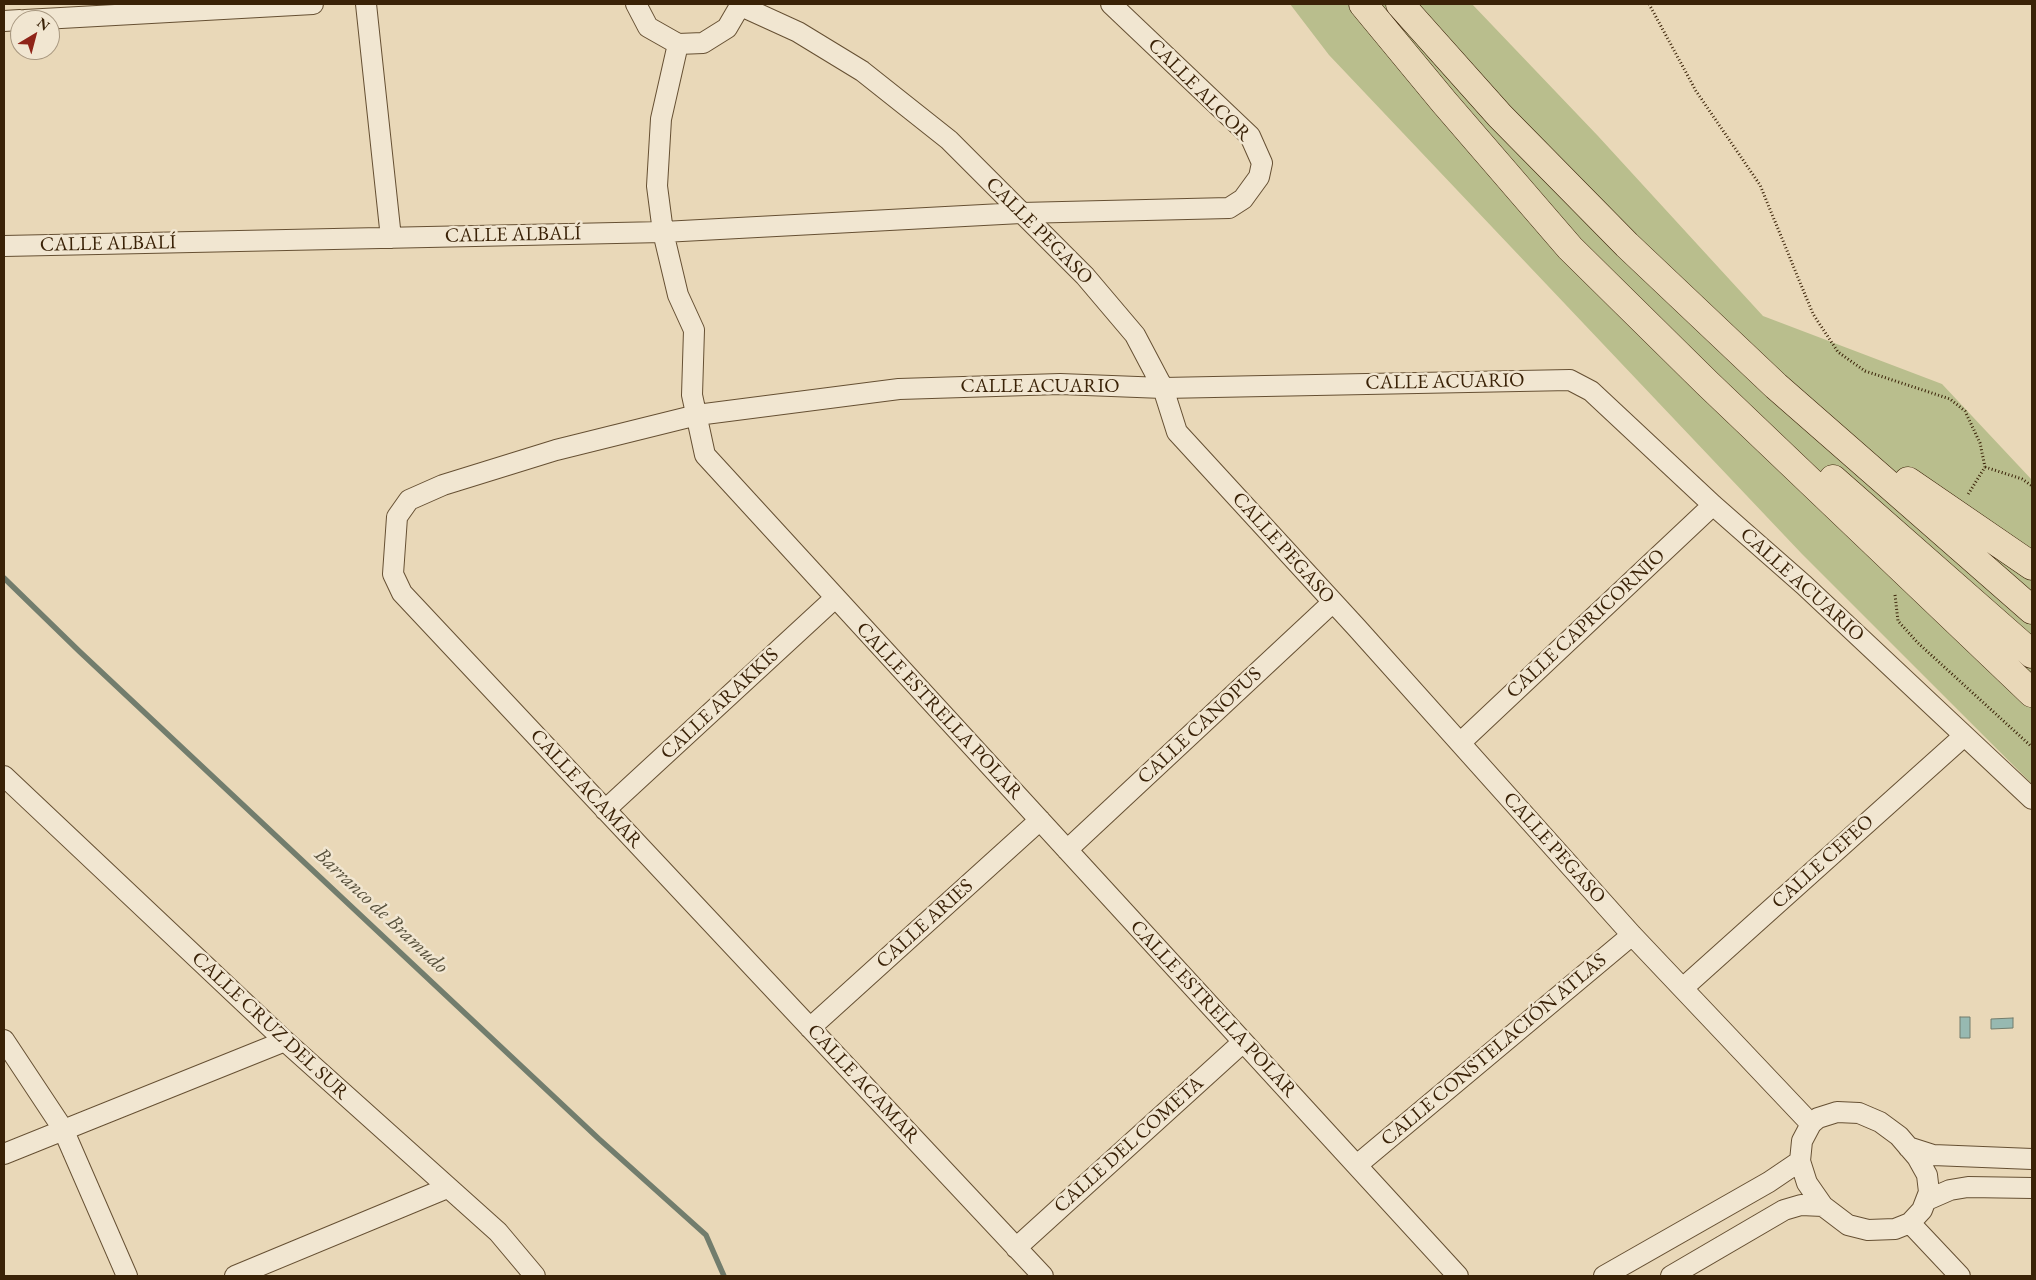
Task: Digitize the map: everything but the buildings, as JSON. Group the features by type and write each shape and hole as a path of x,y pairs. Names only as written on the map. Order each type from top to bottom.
{"highway":[{"path":"1363,4 1444,102 1570,248 1721,396 2032,693"},
{"path":"1400,4 1500,116 1627,245 1776,386 2032,610"},
{"path":"1444,102 1577,239 1714,374 2032,654"},
{"path":"1627,245 1908,481 2032,566"}],"street":[{"path":"60,18 313,4"},
{"path":"366,4 391,238"},
{"path":"636,4 648,27 678,44 703,43 728,28 741,5"},
{"name":"CALLE ALCOR","path":"1021,213 1229,208 1243,199 1259,177 1262,163 1250,136 1111,4"},
{"name":"CALLE PEGASO","path":"741,5 798,32 862,70 949,140 1085,276 1135,334 1162,388 1177,432 1333,602 1632,935 1811,1124"},
{"name":"CALLE ESTRELLA POLAR","path":"678,44 661,119 657,186 663,232 678,295 694,330 692,395 705,455 1458,1276"},
{"name":"CALLE ALBALÍ","path":"4,246 663,232 1021,213"},
{"name":"CALLE ACUARIO","path":"697,415 899,390 1060,384 1162,388 1570,380 1591,391 1713,505 1804,585 2032,799"},
{"name":"CALLE ACAMAR","path":"697,415 556,450 443,485 409,500 397,517 393,574 402,593 1043,1276"},
{"name":"CALLE CAPRICORNIO","path":"1460,743 1713,505"},
{"name":"CALLE ARAKKIS","path":"605,810 835,598"},
{"name":"CALLE CANOPUS","path":"1067,850 1333,602"},
{"name":"CALLE CEFEO","path":"1683,988 1964,736"},
{"name":"CALLE CRUZ DEL SUR","path":"4,776 285,1041 498,1232 534,1276"},
{"name":"CALLE ARIES","path":"810,1028 1040,820"},
{"name":"CALLE CONSTELACIÓN ATLAS","path":"1356,1165 1632,935"},
{"path":"4,1040 63,1129 127,1276"},
{"path":"4,1154 285,1041"},
{"name":"CALLE DEL COMETA","path":"1016,1248 1243,1042"},
{"path":"1837,1112 1859,1113 1880,1122 1899,1136 1908,1147 1917,1156 1928,1175 1927,1200 1922,1210 1910,1223 1895,1229 1868,1230 1848,1225 1824,1206 1807,1183 1800,1161 1802,1141 1811,1124 1818,1118 1837,1112"},
{"path":"1908,1147 1933,1155 2032,1159"},
{"path":"1604,1276 1778,1177 1800,1161"},
{"path":"1927,1200 1950,1190 1968,1187 2032,1188"},
{"path":"235,1276 448,1188"},
{"path":"1670,1276 1784,1210 1801,1205 1824,1206"},
{"path":"1910,1223 1960,1276"}],"path":[{"path":"1649,4 1696,91 1760,185 1814,314 1838,352 1864,371 1950,398 1965,411 1980,443 1985,468 1967,496"},
{"path":"1985,468 2022,479 2032,486"},
{"path":"1895,595 1898,621 1918,643 2032,747"}],"green space":[{"path":"1290,4 1472,4 1598,136 1763,316 1942,384 2032,480 2032,784 1802,554 1329,55"}],"water":[{"path":"1960,1017 1970,1017 1970,1038 1960,1038"},
{"path":"2013,1018 2013,1028 1991,1029 1991,1019"}],"waterway":[{"name":"Barranco de Bramudo","path":"4,578 79,651 599,1139 706,1235 724,1276"}]}
